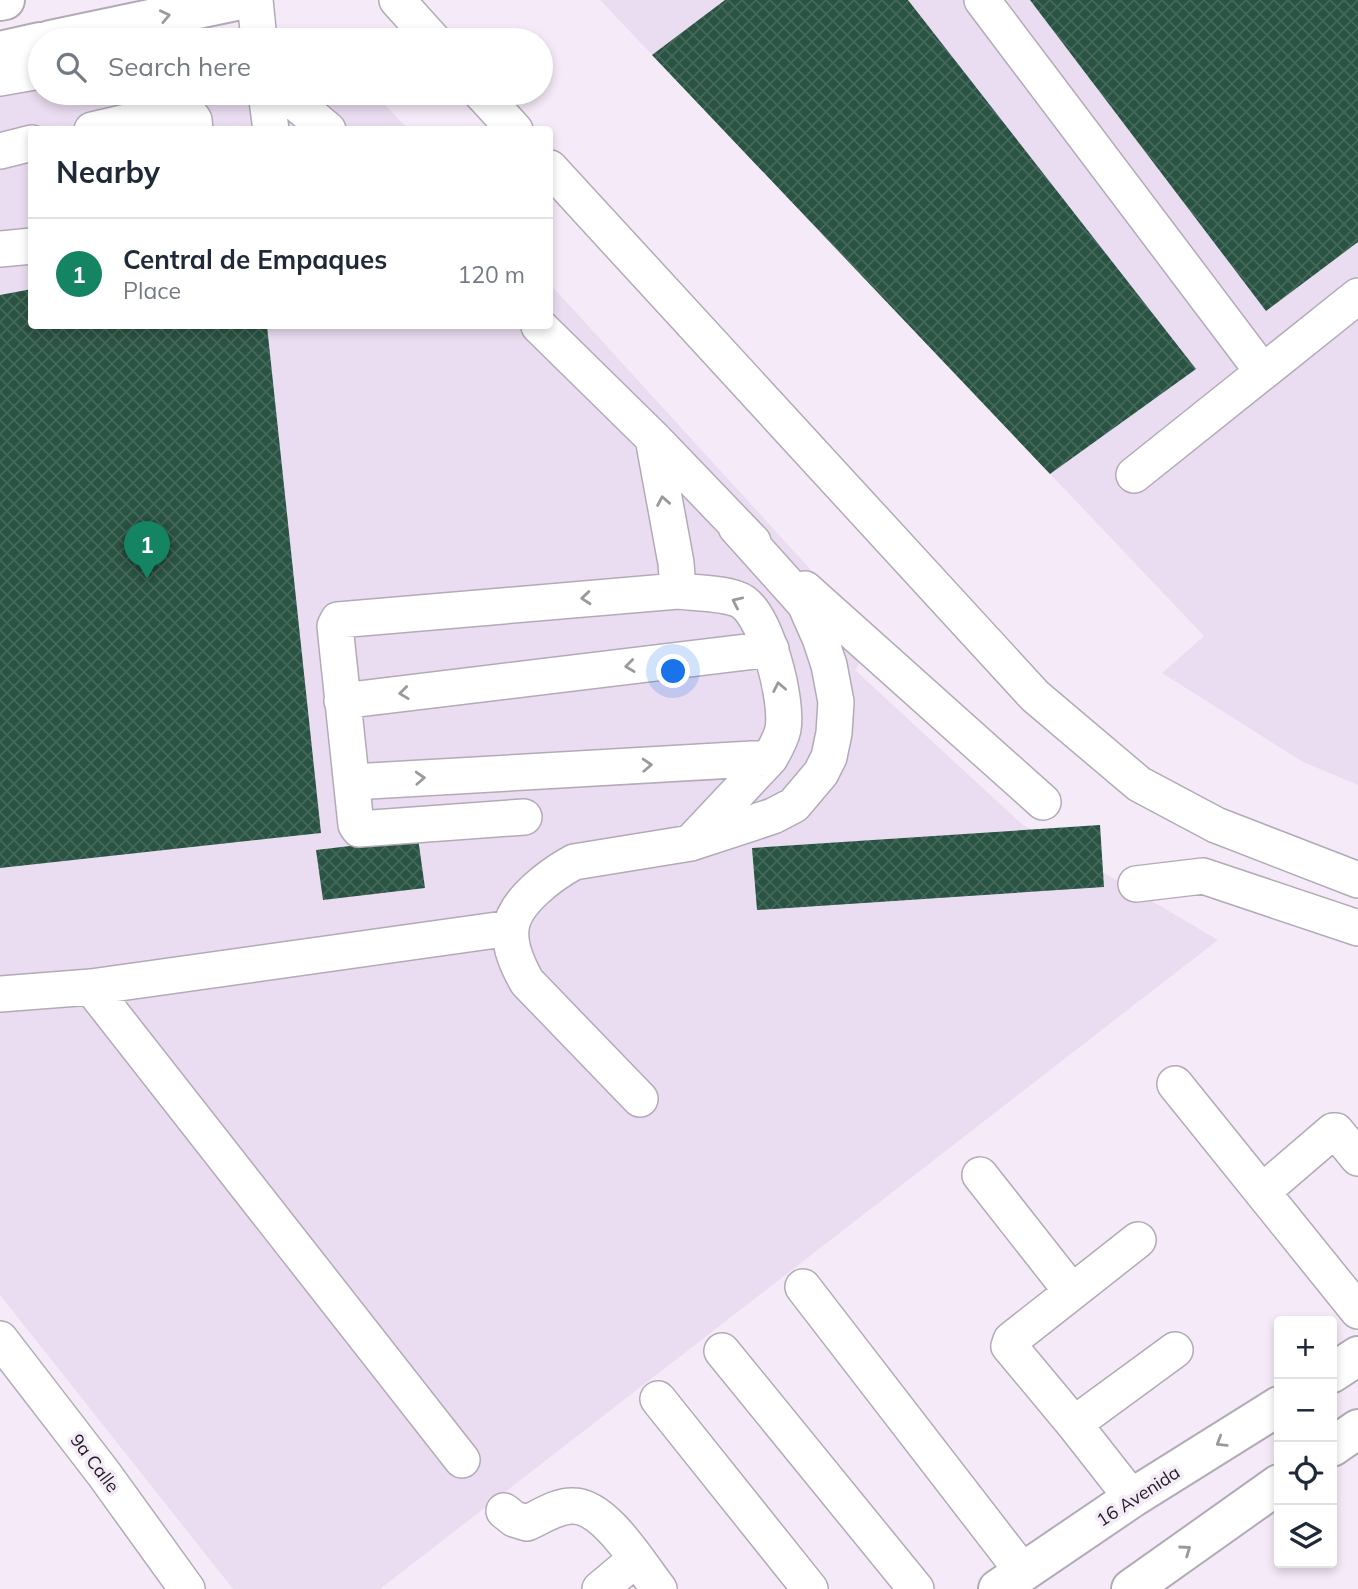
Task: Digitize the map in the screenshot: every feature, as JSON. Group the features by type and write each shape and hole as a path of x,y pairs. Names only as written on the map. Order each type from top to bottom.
{"main road":[{"path":"107,28 241,0"},
{"path":"0,51 28,45"},
{"path":"1337,1370 1358,1356"},
{"name":"16 Avenida","path":"1011,1581 1132,1498 1274,1409"},
{"path":"1337,1444 1358,1429"},
{"path":"1131,1589 1274,1488"}],"street":[{"path":"255,0 258,28"},
{"path":"397,0 422,28"},
{"path":"982,0 1263,372"},
{"path":"0,78 28,73"},
{"path":"268,105 270,126"},
{"path":"298,105 323,126"},
{"path":"492,105 511,126"},
{"path":"109,126 178,110 188,112 195,126"},
{"path":"0,151 28,145"},
{"path":"553,171 1035,696 1139,784 1216,825 1358,880"},
{"path":"0,249 28,246"},
{"path":"1134,475 1358,296"},
{"path":"542,329 653,438 805,604 829,665 836,702 829,757 821,773 794,805 773,816 691,843 574,862 557,871 517,909 510,928 517,964 527,982 640,1099"},
{"path":"653,438 676,563 678,591"},
{"path":"736,527 1043,803"},
{"path":"524,817 359,829 355,825 335,626 338,620 678,591 742,601 750,608 771,649 784,726 770,758 691,843"},
{"path":"342,701 771,649"},
{"path":"352,782 770,758"},
{"path":"1136,884 1203,876 1358,928"},
{"path":"0,994 91,987 510,928"},
{"path":"91,987 462,1460"},
{"path":"1175,1084 1358,1311"},
{"path":"1262,1192 1333,1131 1336,1131 1358,1158"},
{"path":"979,1175 1072,1292"},
{"path":"1132,1498 1009,1346 1011,1340 1138,1240"},
{"path":"803,1287 1011,1581"},
{"name":"9a Calle","path":"0,1339 104,1474 187,1589"},
{"path":"1074,1424 1175,1349"},
{"path":"722,1351 916,1589"},
{"path":"658,1399 810,1589"},
{"path":"505,1511 514,1520 527,1523 557,1509 574,1506 590,1510 617,1534 659,1589"},
{"path":"600,1589 636,1559"}],"shaded area":[{"path":"600,0 1358,0 1358,785 1303,762 1162,673 1204,636"},
{"path":"28,91 28,105 385,105 405,126 28,126 28,329 553,329 553,287 876,641 855,670 1023,825 1218,940 380,1589 233,1589 0,1295 0,97"}],"building":[{"path":"725,0 908,0 1196,369 1050,474 652,55"},
{"path":"1030,0 1358,0 1358,242 1266,311"},
{"path":"28,290 28,329 267,329 321,833 0,868 0,295"},
{"path":"1100,825 1104,887 757,910 752,848"},
{"path":"418,838 425,888 323,900 316,850"}],"place":[{"name":"Central de Empaques","path":"147,579"}]}
